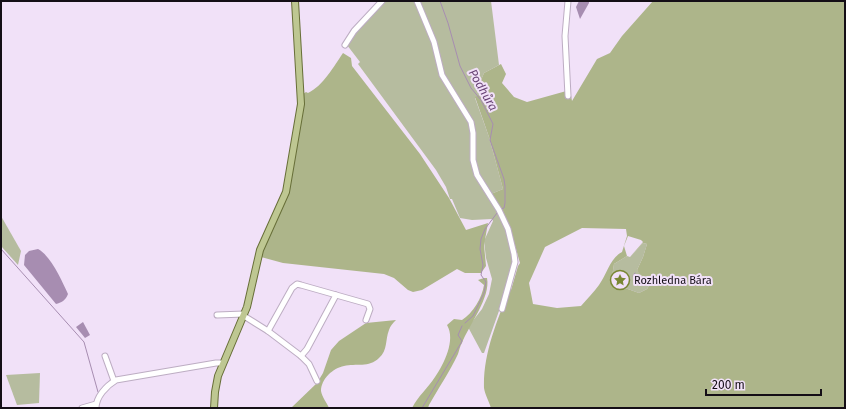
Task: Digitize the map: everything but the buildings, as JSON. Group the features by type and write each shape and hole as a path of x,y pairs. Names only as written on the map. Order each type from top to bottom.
{"main road":[{"path":"214,408 217,381 223,363 244,315 260,250 286,192 296,138 301,96 294,1"}],"street":[{"path":"346,45 354,31 382,1"},
{"path":"417,1 434,42 442,75 471,122 473,133 473,160 477,175 499,210 508,229 515,262 502,309"},
{"path":"568,1 565,36 568,96"},
{"path":"268,331 295,285 301,285 368,304 370,307 366,320"},
{"path":"301,356 307,349 336,295"},
{"path":"217,314 244,315 268,331 301,356 309,364 317,381"},
{"path":"105,356 114,381"},
{"path":"82,408 96,406 99,397 114,381 153,373 223,363"}],"green space":[{"path":"383,1 491,1 499,65 484,73 481,80 486,92 475,98 489,137 503,189 491,194 505,223 513,258 505,294 484,353 482,353 468,327 482,309 489,294 492,279 486,258 484,241 493,221 492,219 472,220 460,218 452,199 450,199 446,187 436,170 358,64 360,62 347,45 355,33"},
{"path":"653,1 845,1 845,408 491,408 484,388 484,375 488,350 520,263 509,225 491,194 503,189 489,137 475,97 486,92 481,80 484,73 501,64 506,74 502,83 514,97 527,102 570,90 572,101 597,59 610,53 622,36","holes":["582,228 626,229 627,236 622,252 614,258 602,281 581,306 557,308 533,304 529,283 545,247","628,236 643,242 630,257 643,243 647,244 637,270 639,274 650,281 650,284 647,289 639,293 611,283 614,264 627,256 624,246"]},
{"path":"343,53 351,58 352,66 420,154 449,198 466,230 488,223 484,245 486,266 481,273 465,273 457,269 422,290 413,292 408,290 394,278 384,274 283,263 261,257 261,250 281,206 303,94 306,92 308,93 319,86"},
{"path":"1,216 21,251 18,265 1,246"},
{"path":"643,243 647,244 637,270 640,275 650,281 647,289 639,293 611,283 614,264 627,256 630,257"},
{"path":"487,278 486,294 451,367 428,408 412,408 435,377 448,352 450,338 447,325 454,319 462,320 473,309 481,295 484,285 478,280"},
{"path":"396,320 389,329 384,352 379,358 367,364 340,367 325,378 321,391 329,408 291,408 317,383 323,373 331,350 339,341 366,323"},
{"path":"40,373 39,403 17,405 6,375"}],"shaded area":[{"path":"579,1 589,1 580,19 576,7"},
{"path":"38,249 43,252 52,263 68,294 65,300 60,303 56,304 24,265 25,255 29,251"},
{"path":"83,322 90,335 85,338 76,327"}],"waterway":[{"name":"Podhůra","path":"440,1 460,66 471,88 481,100 493,124 490,140 504,179 505,186 505,203 504,208 501,209"},
{"name":"Podhůra","path":"465,323 473,316 484,293 486,282 481,275 483,265 480,249 481,239 485,229 497,213"},
{"path":"1,249 84,342 98,392"},
{"path":"626,288 627,284"},
{"name":"Podhůra","path":"422,408 462,341 458,335 462,326"}],"place":[{"name":"Rozhledna Bára","path":"620,280"}]}
